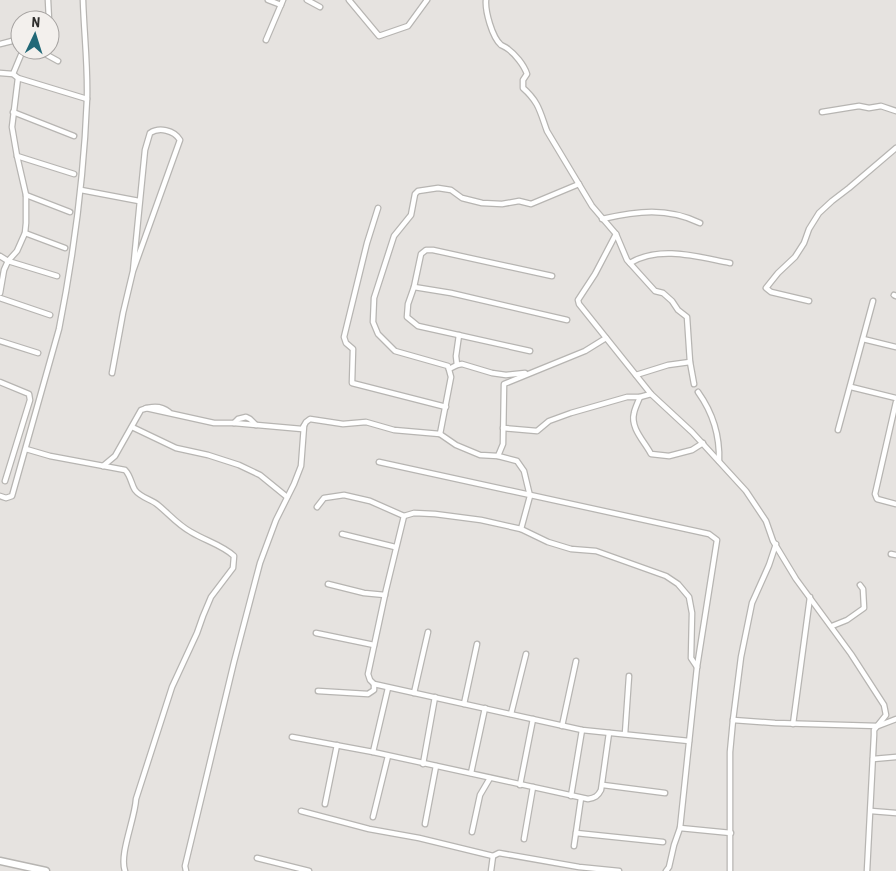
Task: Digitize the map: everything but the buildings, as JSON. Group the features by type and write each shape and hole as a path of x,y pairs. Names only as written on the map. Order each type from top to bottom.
{"main road":[{"path":"0,861 46,871"}],"street":[{"path":"0,496 6,498 12,496 59,329 82,190 87,99 83,0"},
{"path":"266,40 282,3 268,0"},
{"path":"307,0 320,7"},
{"path":"349,0 379,36 408,26 427,0"},
{"path":"486,0 489,23 498,41 507,48 525,69 526,74 522,80 523,88 530,93 536,103 545,121 547,131 592,206 616,234 622,250 630,263 655,291 663,293 687,317 690,362 694,384"},
{"path":"13,74 19,60"},
{"path":"0,73 13,74 18,78 87,99"},
{"path":"0,293 2,269 17,251 24,233 26,195 16,156 12,128 18,78"},
{"path":"822,112 859,106 869,108 881,106 896,111"},
{"path":"13,112 74,136"},
{"path":"112,374 133,271 180,140 175,134 160,130 154,131 148,137 144,150 133,271"},
{"path":"809,302 771,292 766,288 795,257 804,243 809,229 820,213 896,148"},
{"path":"16,156 74,174"},
{"path":"440,434 451,378 448,366 395,351 378,334 373,322 374,298 394,236 411,215 416,194 418,191 438,188 451,190 462,198 482,202 502,204 519,201 532,204 579,184"},
{"path":"82,190 139,201"},
{"path":"26,195 70,212"},
{"path":"378,208 344,337 346,343 353,349 352,383 446,407"},
{"path":"602,219 657,212 685,216 700,223"},
{"path":"24,233 66,248"},
{"path":"616,234 595,274 578,300 579,304 651,394 703,443 746,491 766,520 776,544 796,579 832,626 884,705 886,715 874,730 867,871"},
{"path":"530,351 418,326 411,322 407,317 408,304 414,287 421,254 426,250 433,250 552,276"},
{"path":"630,263 638,258 672,254 730,263"},
{"path":"0,256 8,261 56,276"},
{"path":"414,287 451,293 567,320"},
{"path":"0,298 50,315"},
{"path":"838,430 873,300"},
{"path":"457,365 456,356 459,335"},
{"path":"498,456 503,444 504,384 585,351 606,338"},
{"path":"863,339 896,347"},
{"path":"0,341 38,353"},
{"path":"636,375 668,365 690,362"},
{"path":"449,370 457,365 468,365 492,373 506,374 536,371"},
{"path":"0,382 29,394 30,400 5,481"},
{"path":"851,387 896,398"},
{"path":"698,392 709,407 719,439 719,461"},
{"path":"503,428 537,430 548,421 571,413 627,397 640,397 651,394"},
{"path":"640,397 634,411 634,422 643,443 651,454 669,456 692,450 703,443"},
{"path":"896,402 875,494 877,499 896,504"},
{"path":"103,466 115,456 141,410 146,408 214,423 302,429 310,419 343,424 366,422 394,430 440,434 456,445 480,455 498,456 517,461 522,466 530,496 521,529"},
{"path":"234,423 238,419 246,417 256,425"},
{"path":"186,871 185,866 237,648 260,563 276,520 301,466 304,426"},
{"path":"132,427 176,448 208,455 260,474 287,497"},
{"path":"26,450 126,470 130,475 135,490 140,494 158,505 170,517 190,531 223,547 234,556 232,568 211,597 172,687 136,799 136,810 124,853 123,866 125,871"},
{"path":"379,462 583,506 713,536 717,540 697,667 680,828 669,867 666,871"},
{"path":"317,507 324,498 344,494 404,516 414,513 436,514 481,520 521,529 548,542 571,549 596,551 666,576 678,584 689,597 692,613 691,658 697,667"},
{"path":"404,516 395,547 368,674 374,684 582,730 689,741"},
{"path":"342,534 395,547"},
{"path":"730,871 730,752 741,657 752,603 776,544"},
{"path":"328,584 364,593 385,595"},
{"path":"832,626 847,620 864,608 863,589 860,585"},
{"path":"793,724 810,597"},
{"path":"414,693 428,632"},
{"path":"316,633 374,645"},
{"path":"464,704 477,644"},
{"path":"511,714 526,654"},
{"path":"562,726 576,661"},
{"path":"624,734 629,676"},
{"path":"318,691 368,694 374,690 374,684"},
{"path":"373,752 388,688"},
{"path":"424,764 435,697"},
{"path":"471,773 485,708"},
{"path":"520,785 533,719"},
{"path":"733,720 793,724 878,726 896,719"},
{"path":"571,796 582,730"},
{"path":"292,737 373,752 571,796 594,798 598,795 603,784 609,733"},
{"path":"325,804 337,745"},
{"path":"373,817 388,756"},
{"path":"872,759 896,757"},
{"path":"425,824 436,766"},
{"path":"472,832 480,794 490,778"},
{"path":"603,784 665,793"},
{"path":"524,840 533,787"},
{"path":"574,846 581,798"},
{"path":"301,811 369,829 419,838 493,856 500,853 579,867 619,871"},
{"path":"871,811 896,813"},
{"path":"680,828 731,834"},
{"path":"576,833 663,842"},
{"path":"491,871 493,856"},
{"path":"257,858 309,871"}]}
